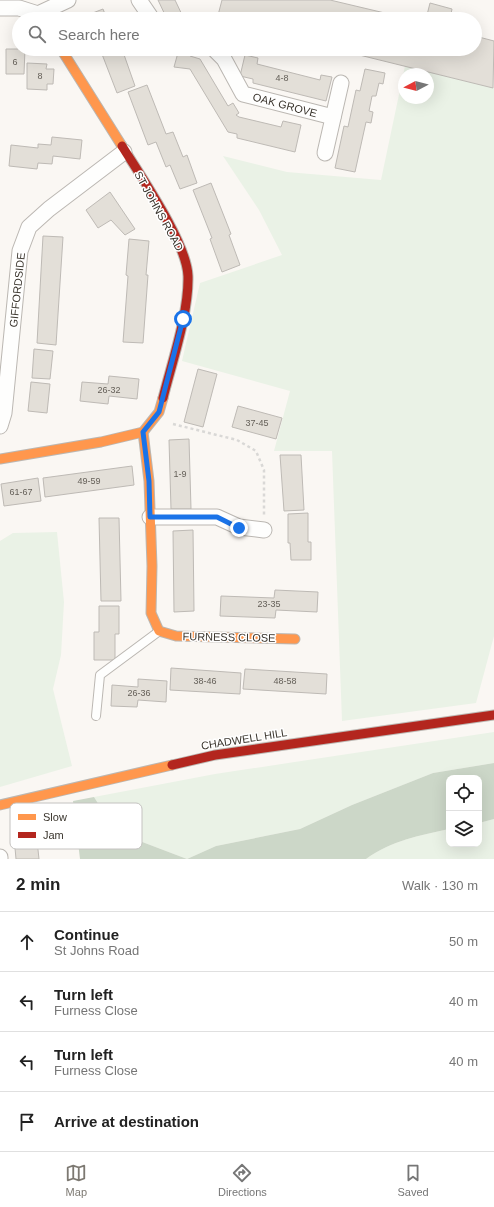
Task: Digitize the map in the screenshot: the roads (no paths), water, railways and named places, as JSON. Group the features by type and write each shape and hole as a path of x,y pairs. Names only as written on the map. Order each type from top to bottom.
{"street":[{"path":"47,12 68,0"},
{"path":"139,0 147,12"},
{"path":"0,8 19,8 30,12"},
{"name":"ST JOHNS ROAD","path":"65,56 124,152 140,174 182,248 188,275 183,319 161,406 159,412 143,432"},
{"name":"OAK GROVE","path":"221,56 243,94 333,118"},
{"name":"OAK GROVE","path":"325,153 341,83"},
{"name":"GIFFORDSIDE","path":"0,426 4,413 20,251 29,227 49,209 124,152"},
{"path":"0,459 101,442 143,432 149,481 151,613 159,631"},
{"path":"150,517 217,517 239,528 264,530"},
{"name":"FURNESS CLOSE","path":"159,631 176,636 295,639"},
{"name":"CHADWELL HILL","path":"0,805 215,755 494,715"}],"lane":[{"path":"96,716 100,675 159,631"}]}
